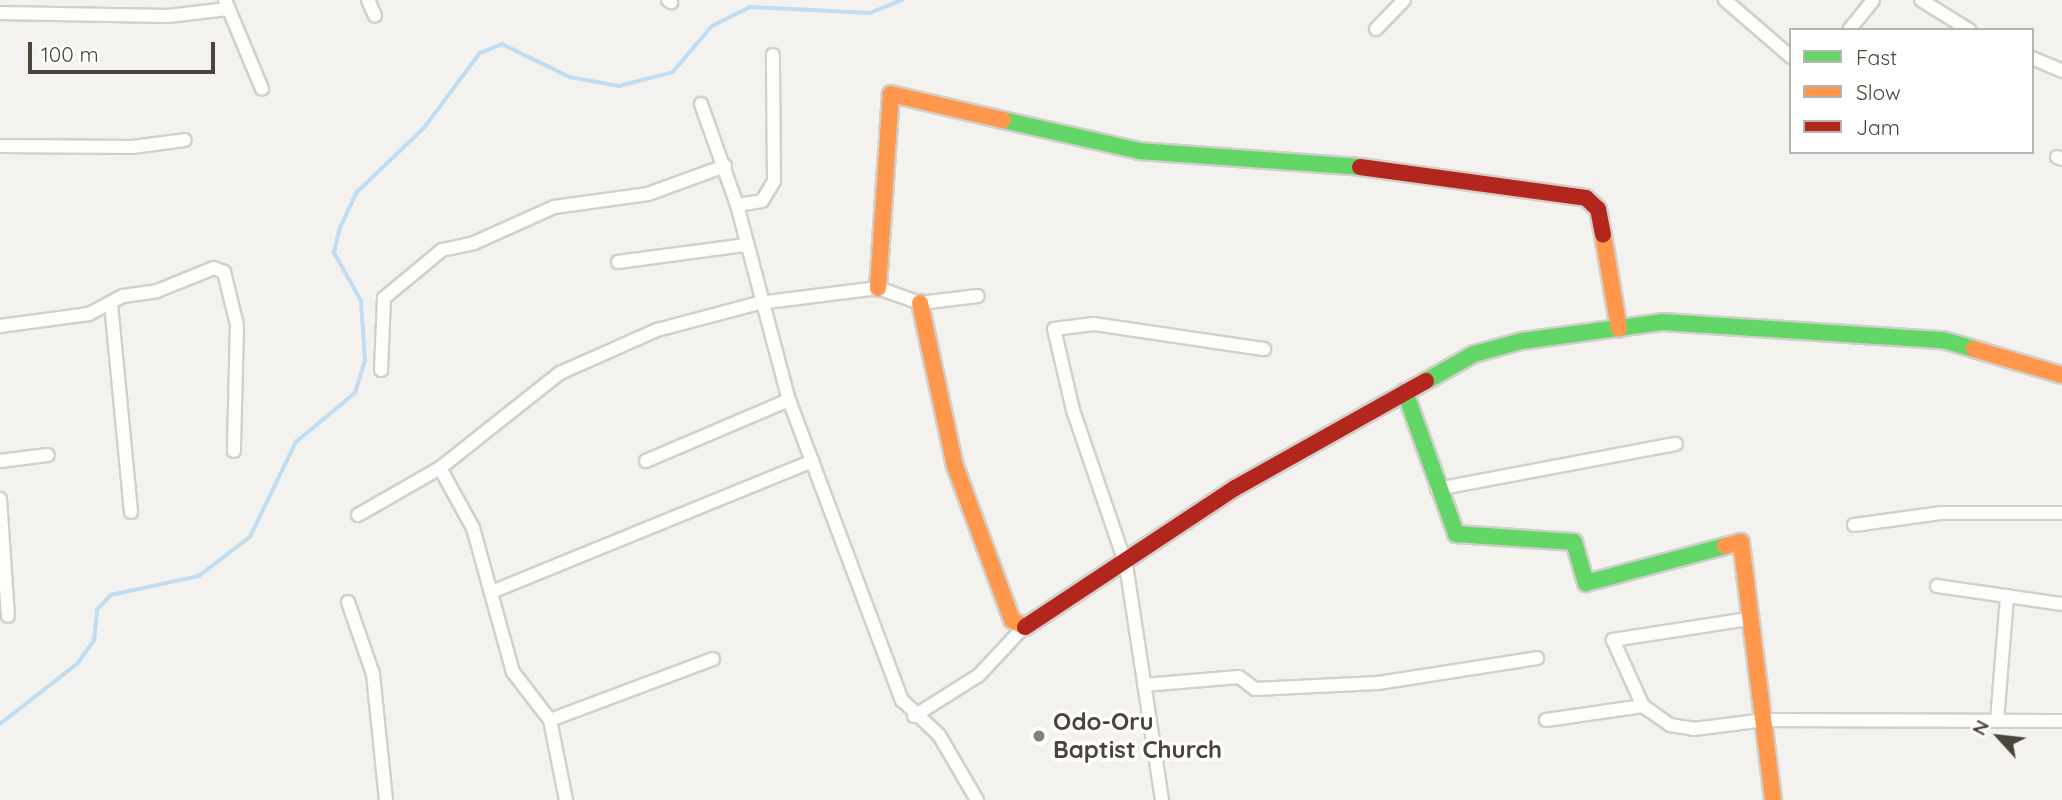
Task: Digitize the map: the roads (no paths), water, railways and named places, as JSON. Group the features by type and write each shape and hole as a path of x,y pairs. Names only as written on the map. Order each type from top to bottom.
{"street":[{"path":"368,0 375,16"},
{"path":"1376,29 1404,0"},
{"path":"1725,0 1789,55"},
{"path":"1851,28 1872,0"},
{"path":"1921,0 1966,28"},
{"path":"0,13 154,16 227,4 262,89"},
{"path":"737,205 762,201 774,181 773,55"},
{"path":"2034,59 2062,71"},
{"path":"878,288 891,94 1139,151 1367,167 1587,198 1598,209 1619,329"},
{"path":"701,104 725,166 737,205 759,303 789,400 812,460 914,716 939,735 977,800"},
{"path":"0,146 132,147 185,140"},
{"path":"381,370 384,298 442,250 474,243 554,207 648,194 725,166"},
{"path":"618,262 746,245"},
{"path":"0,326 89,314 214,268 224,272 237,325 234,451"},
{"path":"358,515 440,468 560,373 657,330 759,303 878,288 919,303 978,296"},
{"path":"919,303 955,466 1012,620 1022,629"},
{"path":"111,304 131,512"},
{"path":"914,716 979,675 1022,629 1126,565 1235,488 1474,354 1662,322 1943,341 2062,375"},
{"path":"1162,800 1126,565 1073,410 1054,329 1094,324 1264,349"},
{"path":"1405,392 1437,489 1456,534 1574,542 1586,583 1741,542 1748,619 1773,800"},
{"path":"646,461 789,400"},
{"path":"1437,489 1676,444"},
{"path":"0,461 48,455"},
{"path":"494,591 812,460"},
{"path":"440,468 473,528 494,591 513,672 551,720 566,800"},
{"path":"0,499 8,617"},
{"path":"1854,525 1942,513 2062,513"},
{"path":"1937,586 2062,604"},
{"path":"1997,721 2007,596"},
{"path":"348,602 373,674 386,800"},
{"path":"1748,619 1613,640 1643,706 1670,725 1694,729 1764,720 2062,721"},
{"path":"1143,685 1239,677 1255,689 1378,683 1537,658"},
{"path":"551,720 713,659"},
{"path":"1546,720 1643,706"}],"waterway":[{"path":"0,724 77,664 94,641 97,610 111,595 199,576 250,537 296,442 355,393 365,360 361,301 334,253 340,228 357,192 424,128 480,53 502,44 570,77 619,86 673,72 712,26 750,7 870,13 903,0"}],"place":[{"name":"Odo-Oru Baptist Church","path":"1039,736"}]}
